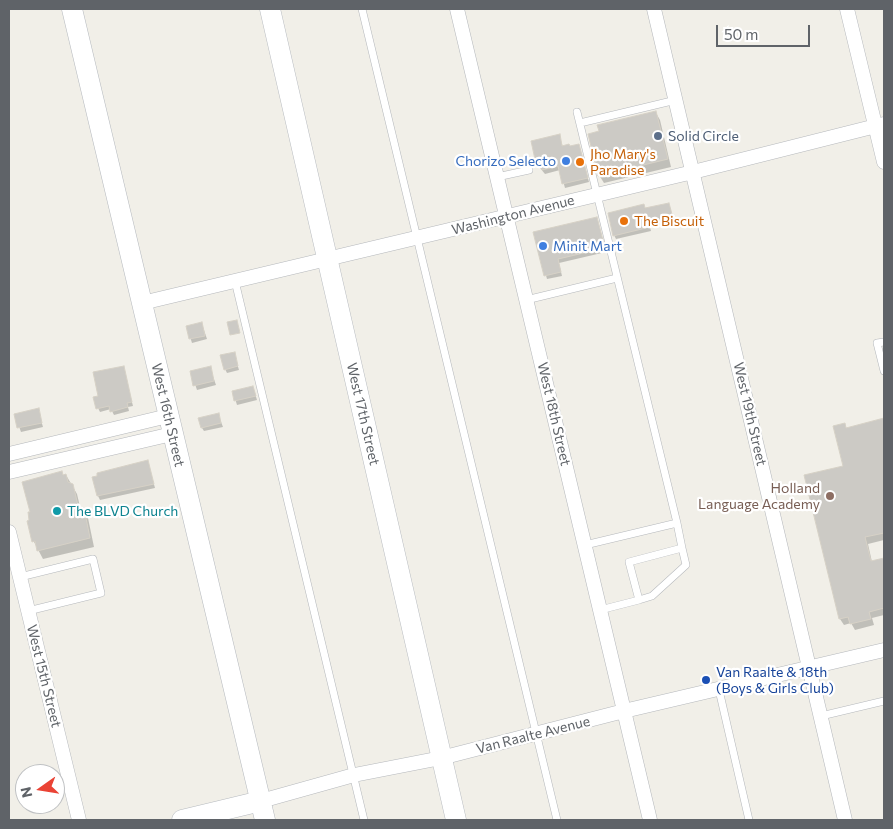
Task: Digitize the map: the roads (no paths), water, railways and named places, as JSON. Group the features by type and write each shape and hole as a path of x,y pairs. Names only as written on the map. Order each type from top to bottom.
{"street":[{"name":"West 16th Street","path":"72,9 263,811"},
{"name":"West 17th Street","path":"270,9 456,820"},
{"name":"West 18th Street","path":"457,9 650,820"},
{"name":"West 19th Street","path":"654,9 845,820"},
{"path":"847,9 880,125 884,162"},
{"name":"Washington Avenue","path":"142,303 507,217 880,125"},
{"path":"9,454 170,425"},
{"path":"9,472 170,425"},
{"name":"West 15th Street","path":"9,532 79,820"},
{"name":"Van Raalte Avenue","path":"182,820 263,811 354,776 441,758 884,650"}],"lane":[{"path":"362,9 557,820"},
{"path":"580,123 676,100"},
{"path":"578,112 686,565 652,596 600,610"},
{"path":"497,177 529,170"},
{"path":"526,300 618,278"},
{"path":"235,282 364,820"},
{"path":"884,342 877,344 884,371"},
{"path":"584,545 677,523"},
{"path":"638,600 629,562 682,548"},
{"path":"20,578 93,559 102,593 28,612"},
{"path":"719,690 750,820"},
{"path":"821,716 884,700"}],"place":[{"name":"Solid Circle","path":"658,136"},
{"name":"Chorizo Selecto","path":"566,161"},
{"name":"Jho Mary's Paradise","path":"580,162"},
{"name":"The Biscuit","path":"624,221"},
{"name":"Minit Mart","path":"543,246"},
{"name":"Holland Language Academy","path":"830,496"},
{"name":"The BLVD Church","path":"57,511"},
{"name":"Van Raalte & 18th (Boys & Girls Club)","path":"706,680"}]}
